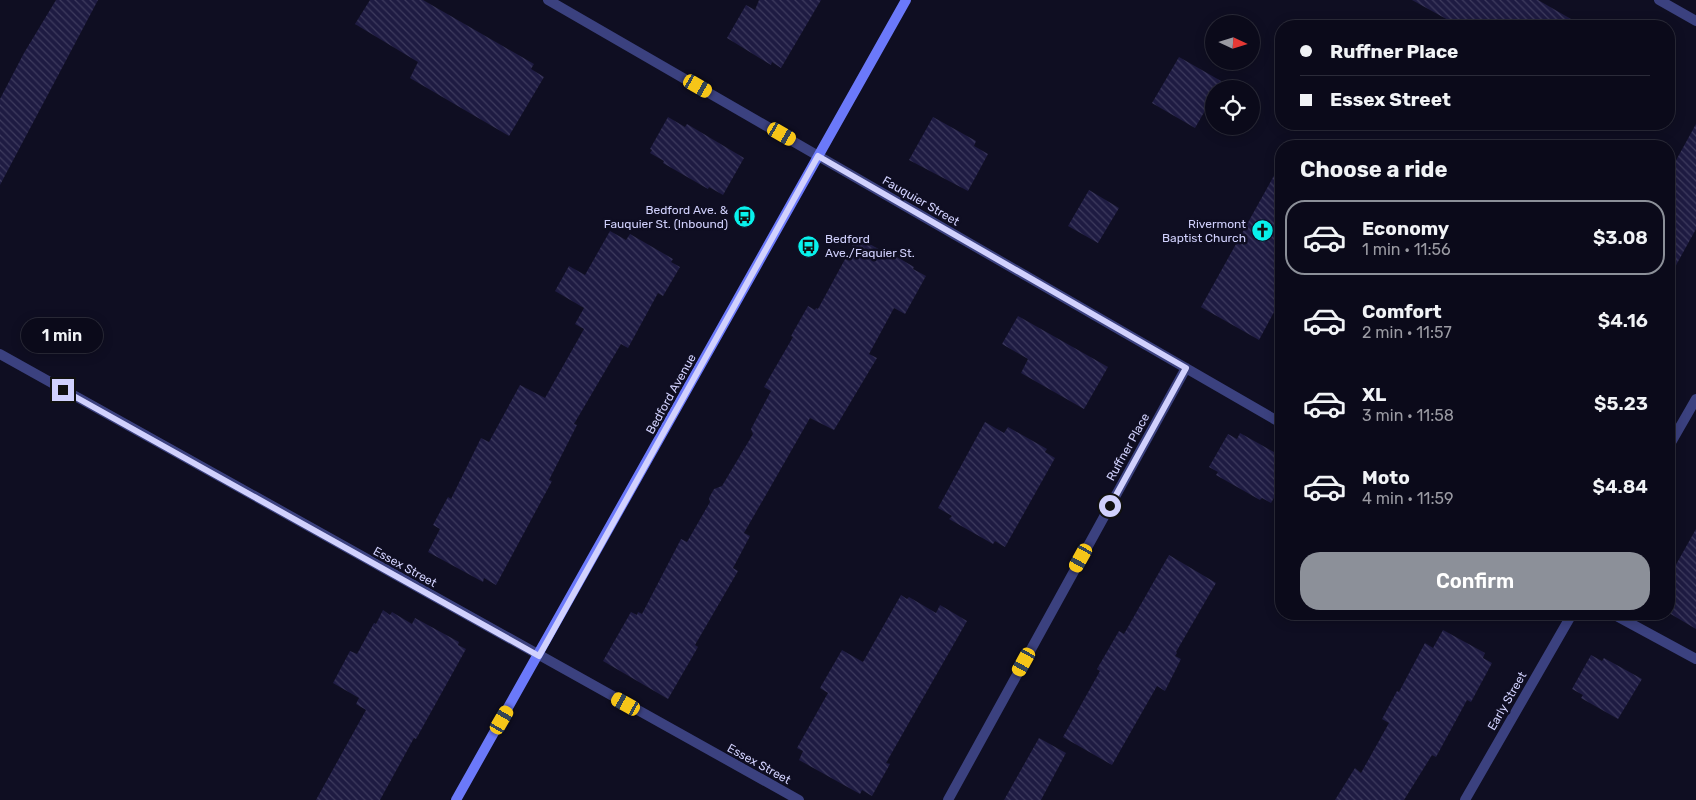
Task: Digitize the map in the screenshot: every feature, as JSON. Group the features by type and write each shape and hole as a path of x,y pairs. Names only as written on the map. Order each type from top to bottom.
{"street":[{"name":"Fauquier Street","path":"548,0 1275,420"},
{"name":"Bedford Avenue","path":"456,800 539,656 906,0"},
{"path":"1659,0 1696,20"},
{"name":"Essex Street","path":"0,354 799,800"},
{"name":"Ruffner Place","path":"948,800 1186,368"},
{"path":"1675,436 1696,399"},
{"name":"Early Street","path":"1465,800 1569,620"},
{"path":"1624,620 1696,659"}],"building":[{"path":"56,0 98,0 0,185 0,99 24,53"},
{"path":"370,0 423,0 534,64 531,69 544,77 509,136 410,78 418,62 355,24"},
{"path":"759,0 821,0 781,68 772,62 771,65 727,38 746,5 755,10"},
{"path":"1412,0 1538,0 1573,20 1448,20"},
{"path":"1179,57 1219,80 1205,80 1205,111 1195,128 1152,103"},
{"path":"668,117 685,127 687,124 744,158 723,195 709,187 708,189 663,163 664,161 650,153 652,150 650,149"},
{"path":"933,117 976,141 974,146 988,154 968,191 909,160"},
{"path":"1696,124 1696,229 1675,267 1675,162"},
{"name":"Rivermont Baptist Church","path":"1275,174 1275,310 1259,340 1201,307"},
{"path":"1089,190 1119,208 1098,243 1068,226"},
{"path":"610,231 626,240 630,234 673,259 671,262 680,267 663,296 658,293 628,348 621,344 574,424 577,425 549,480 552,481 496,585 484,578 483,582 428,552 440,529 433,525 448,497 451,499 481,438 489,442 520,385 545,398 584,329 575,324 584,308 555,291 569,266 585,275"},
{"path":"856,239 865,244 866,242 891,256 892,254 926,276 905,314 894,308 869,354 877,358 834,430 810,418 744,533 750,536 733,568 738,571 695,645 698,647 668,699 603,661 631,612 637,615 638,612 642,614 681,539 687,542 710,502 709,498 714,489 722,486 753,434 751,429 771,391 764,387 793,337 791,336 808,306 815,310 816,308 818,309"},
{"path":"1018,316 1108,367 1084,409 1021,373 1028,359 1002,344"},
{"path":"985,422 1004,433 1008,427 1047,449 1045,452 1055,458 1005,547 995,541 993,544 949,519 952,516 938,508"},
{"path":"1240,433 1275,453 1275,496 1271,503 1262,498 1260,500 1216,475 1218,472 1209,467 1228,434 1237,439"},
{"path":"1696,529 1696,629 1675,617 1675,566"},
{"path":"1169,555 1216,583 1176,652 1175,656 1181,659 1165,691 1157,686 1112,765 1063,737 1100,671 1097,669 1119,631 1124,634"},
{"path":"901,595 907,599 909,597 936,613 940,605 967,621 886,763 890,764 872,796 862,790 860,794 799,760 803,751 797,748 828,693 820,688 842,650 863,662"},
{"path":"383,610 390,615 392,612 412,624 415,618 459,642 458,645 466,649 380,800 316,800 366,710 356,704 359,698 333,683 350,651 357,654"},
{"path":"1443,630 1485,653 1483,658 1492,663 1471,702 1467,700 1436,757 1432,755 1404,800 1335,800 1355,768 1361,773 1389,723 1382,719 1397,691 1399,692 1425,643 1433,648"},
{"path":"1591,655 1602,661 1604,658 1642,679 1618,719 1581,698 1583,695 1572,689"},
{"path":"1039,738 1066,753 1041,800 1004,800"}],"place":[{"name":"Bedford Ave. & Fauquier St. (Inbound)","path":"744,217"},
{"name":"Rivermont Baptist Church","path":"1262,231"},
{"name":"Bedford Ave./Faquier St.","path":"809,246"}],"route":[{"path":"63,390 539,656 818,156 1186,368 1110,506"}]}
